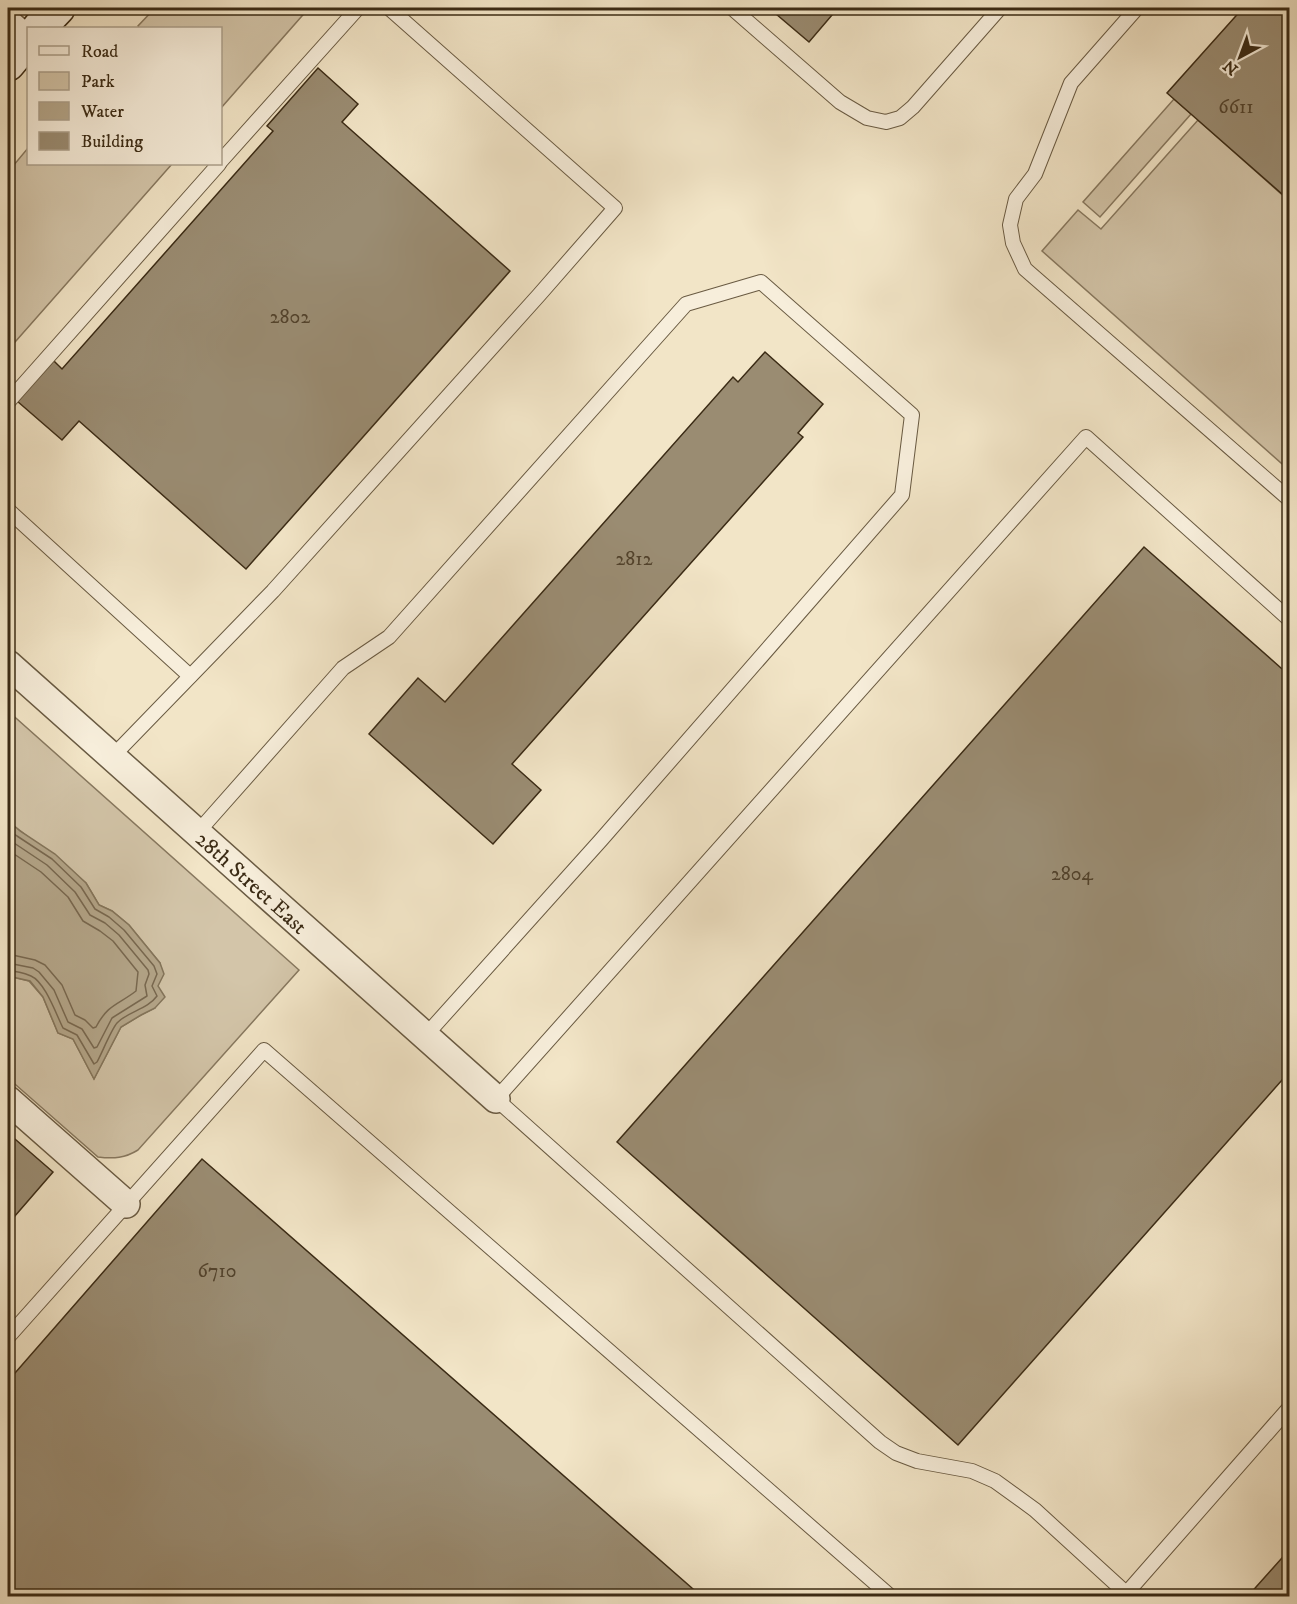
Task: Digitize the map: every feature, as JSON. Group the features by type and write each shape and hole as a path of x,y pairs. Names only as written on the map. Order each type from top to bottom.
{"main road":[{"path":"40,27 58,8"},
{"path":"8,64 27,41"}],"street":[{"path":"8,22 27,39"},
{"name":"28th Street East","path":"8,664 496,1099"},
{"path":"8,1100 126,1204"}],"lane":[{"path":"222,161 358,8"},
{"path":"112,757 273,591 615,208 389,8"},
{"path":"732,8 840,102 867,118 886,122 900,118 913,107 1000,8"},
{"path":"1137,8 1071,83 1035,174 1016,199 1010,225 1013,243 1024,269 1290,500"},
{"path":"8,402 218,165"},
{"path":"197,833 343,668 389,637 686,304 761,282 912,415 902,495 426,1035"},
{"path":"1290,620 1086,438 496,1099 880,1442 896,1453 918,1461 972,1471 994,1481 1035,1510 1125,1595 1290,1407"},
{"path":"8,510 190,676"},
{"path":"8,1337 264,1050 890,1596"}],"green space":[{"path":"155,8 309,8 222,107 222,27 138,26"},
{"path":"1174,99 1191,114 1100,217 1083,202"},
{"path":"1198,120 1289,201 1289,470 1042,251 1078,210 1101,229"},
{"path":"27,149 27,165 171,165 8,350 8,172"},
{"path":"8,711 299,970 138,1150 124,1156 98,1157 8,1078 8,976 29,981 43,997 58,1033 73,1039 94,1079 121,1027 155,1008 160,963 129,925 112,911 99,905 86,883 8,821"}],"water":[{"path":"8,821 55,854 86,883 99,905 112,911 129,925 160,963 164,974 158,986 165,997 155,1008 121,1027 94,1079 73,1039 58,1033 43,997 30,981 8,976"}],"building":[{"path":"769,8 838,8 809,42"},
{"path":"1243,8 1290,8 1290,201 1167,93"},
{"path":"318,68 358,104 342,122 510,271 246,569 79,421 62,440 17,401 53,360 62,369 273,131 267,126"},
{"path":"765,352 823,404 798,433 803,437 512,764 541,790 493,844 369,734 418,678 445,702 733,377 738,382"},
{"path":"1144,547 1290,676 1290,1071 958,1445 617,1142"},
{"path":"8,1133 53,1172 8,1224"},
{"path":"202,1159 701,1596 8,1596 8,1381"},
{"path":"1290,1549 1290,1596 1248,1596"}]}
